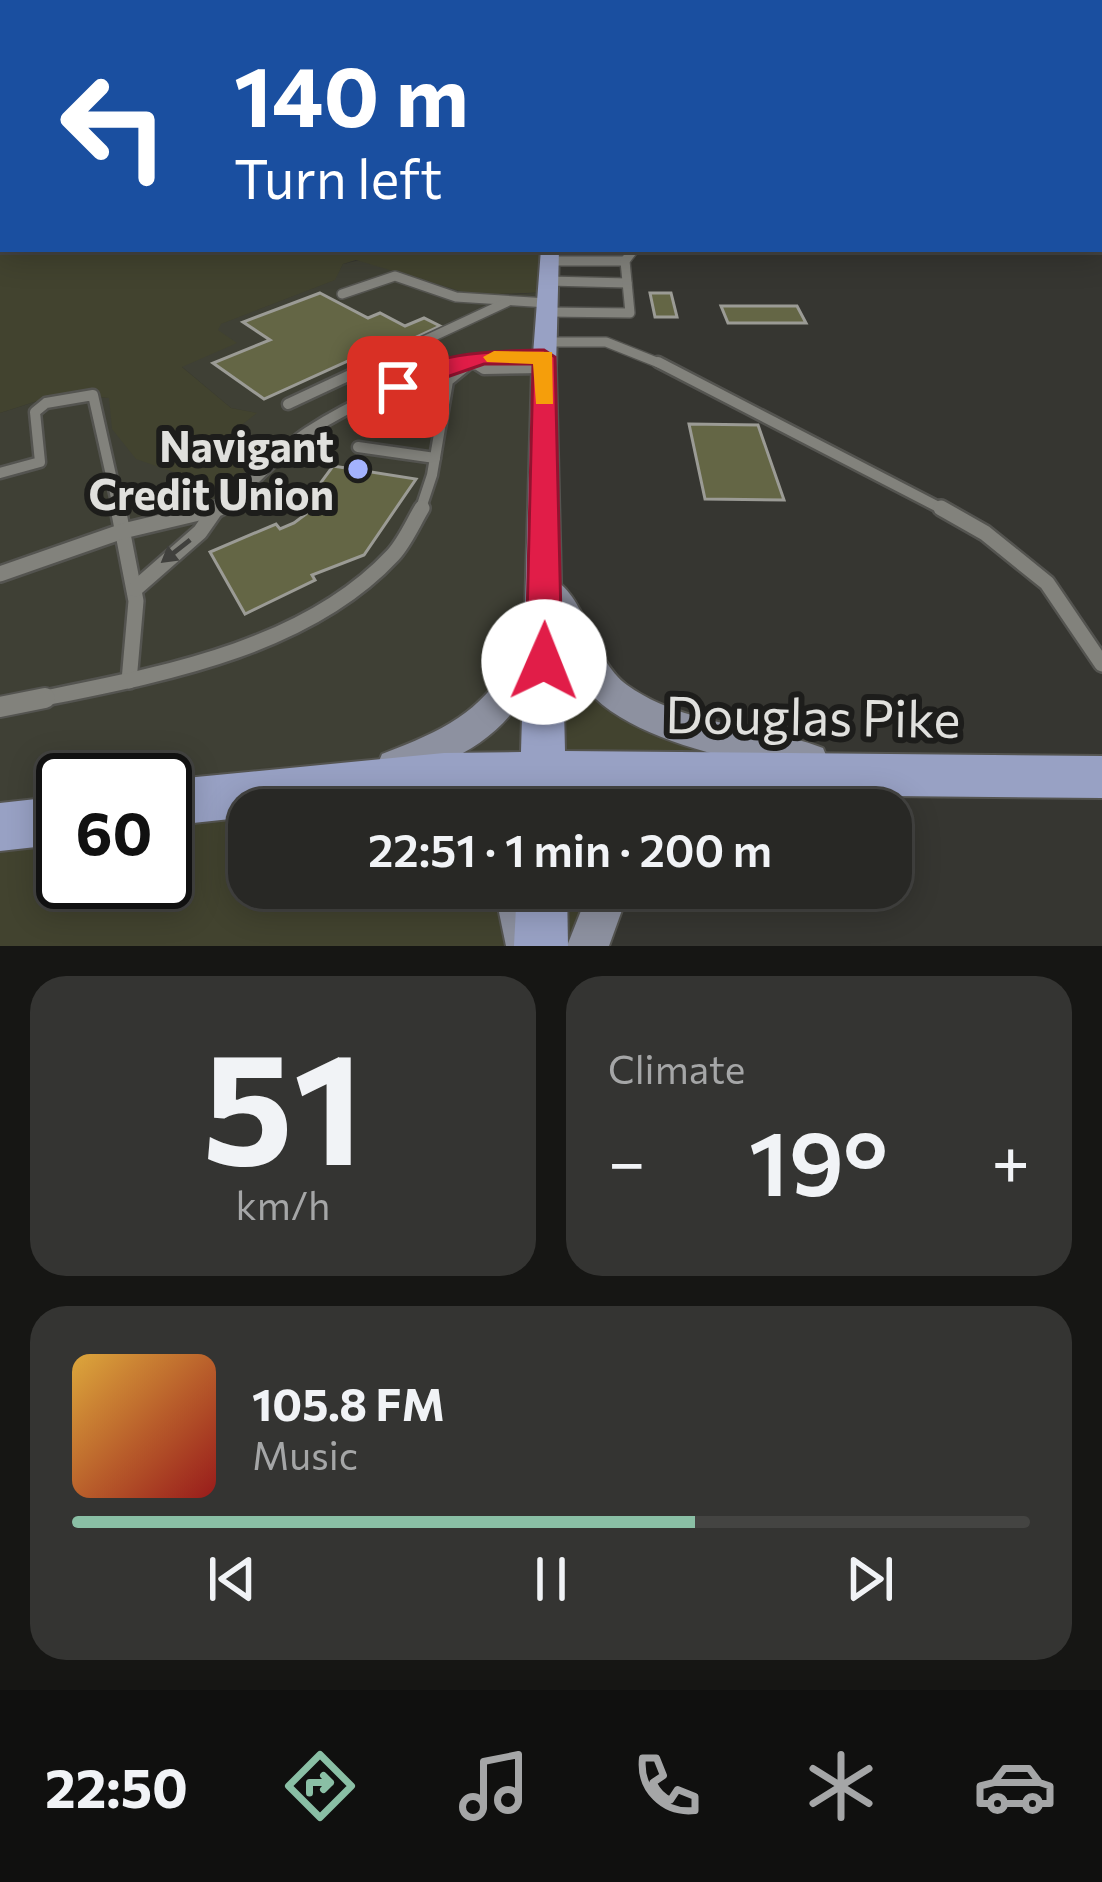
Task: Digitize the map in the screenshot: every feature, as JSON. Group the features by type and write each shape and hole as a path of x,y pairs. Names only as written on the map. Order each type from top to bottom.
{"main road":[{"path":"543,789 547,309"},
{"path":"545,586 563,601 590,668 615,694 710,736 857,772"},
{"path":"311,786 397,766 486,723 506,704 527,668 543,628 545,586"},
{"path":"706,789 734,772"},
{"name":"Douglas Pike","path":"563,789 734,772 1102,777"},
{"name":"Douglas Pike","path":"192,800 444,774 531,789"},
{"path":"311,786 325,789"},
{"path":"0,827 36,823"},
{"path":"519,909 527,946"},
{"path":"541,946 542,909"},
{"path":"588,946 602,909"}],"lane":[{"path":"0,574 123,531 215,511 240,496 306,433 423,376 470,363 484,369 547,309 626,261 632,252"},
{"path":"342,295 395,276 456,297 629,313 626,261"},
{"path":"547,309 627,283"},
{"path":"288,404 506,302"},
{"path":"547,309 885,476 986,533 1047,583 1102,664"},
{"path":"0,707 210,661 322,610 389,560 422,507 450,377 470,363"},
{"path":"0,473 40,462 35,412 46,403 93,395 123,531 121,544 135,589 137,622 129,681"},
{"path":"378,416 440,424"},
{"path":"358,447 435,458"},
{"path":"135,589 200,532 215,511"}],"shaded area":[{"path":"360,260 489,296 551,292 552,768 192,777 192,753 36,753 36,824 0,830 0,413 59,394 110,398 242,440 230,434 256,413 231,408 181,366 235,343 217,330 220,324 334,280 343,264"}],"green space":[{"path":"0,252 552,252 551,292 474,295 356,260 343,264 335,280 221,324 218,330 237,343 182,367 231,408 257,413 230,434 262,442 252,465 223,489 136,459 112,429 109,398 59,394 0,413"},
{"path":"552,625 596,682 772,750 702,789 306,789 552,768"},
{"path":"228,796 228,909 598,909 585,946 0,946 0,830 36,824 36,909 192,909 192,799"}],"building":[{"path":"320,293 368,318 380,313 405,326 424,318 440,326 397,346 390,342 264,399 213,363 270,340 243,322"},
{"path":"650,293 671,293 677,317 655,317"},
{"path":"721,306 797,306 806,323 728,323"},
{"path":"689,424 758,425 784,500 705,499"},
{"path":"333,466 416,479 364,555 312,575 315,580 245,614 210,552 276,524 280,529 294,523 306,514 309,509 302,508"}],"slow traffic":[{"path":"494,357 544,357 544,398"}],"place":[{"name":"Navigant Credit Union","path":"358,469"}],"route":[{"path":"398,387 446,367 484,358 544,357 544,662"}]}
